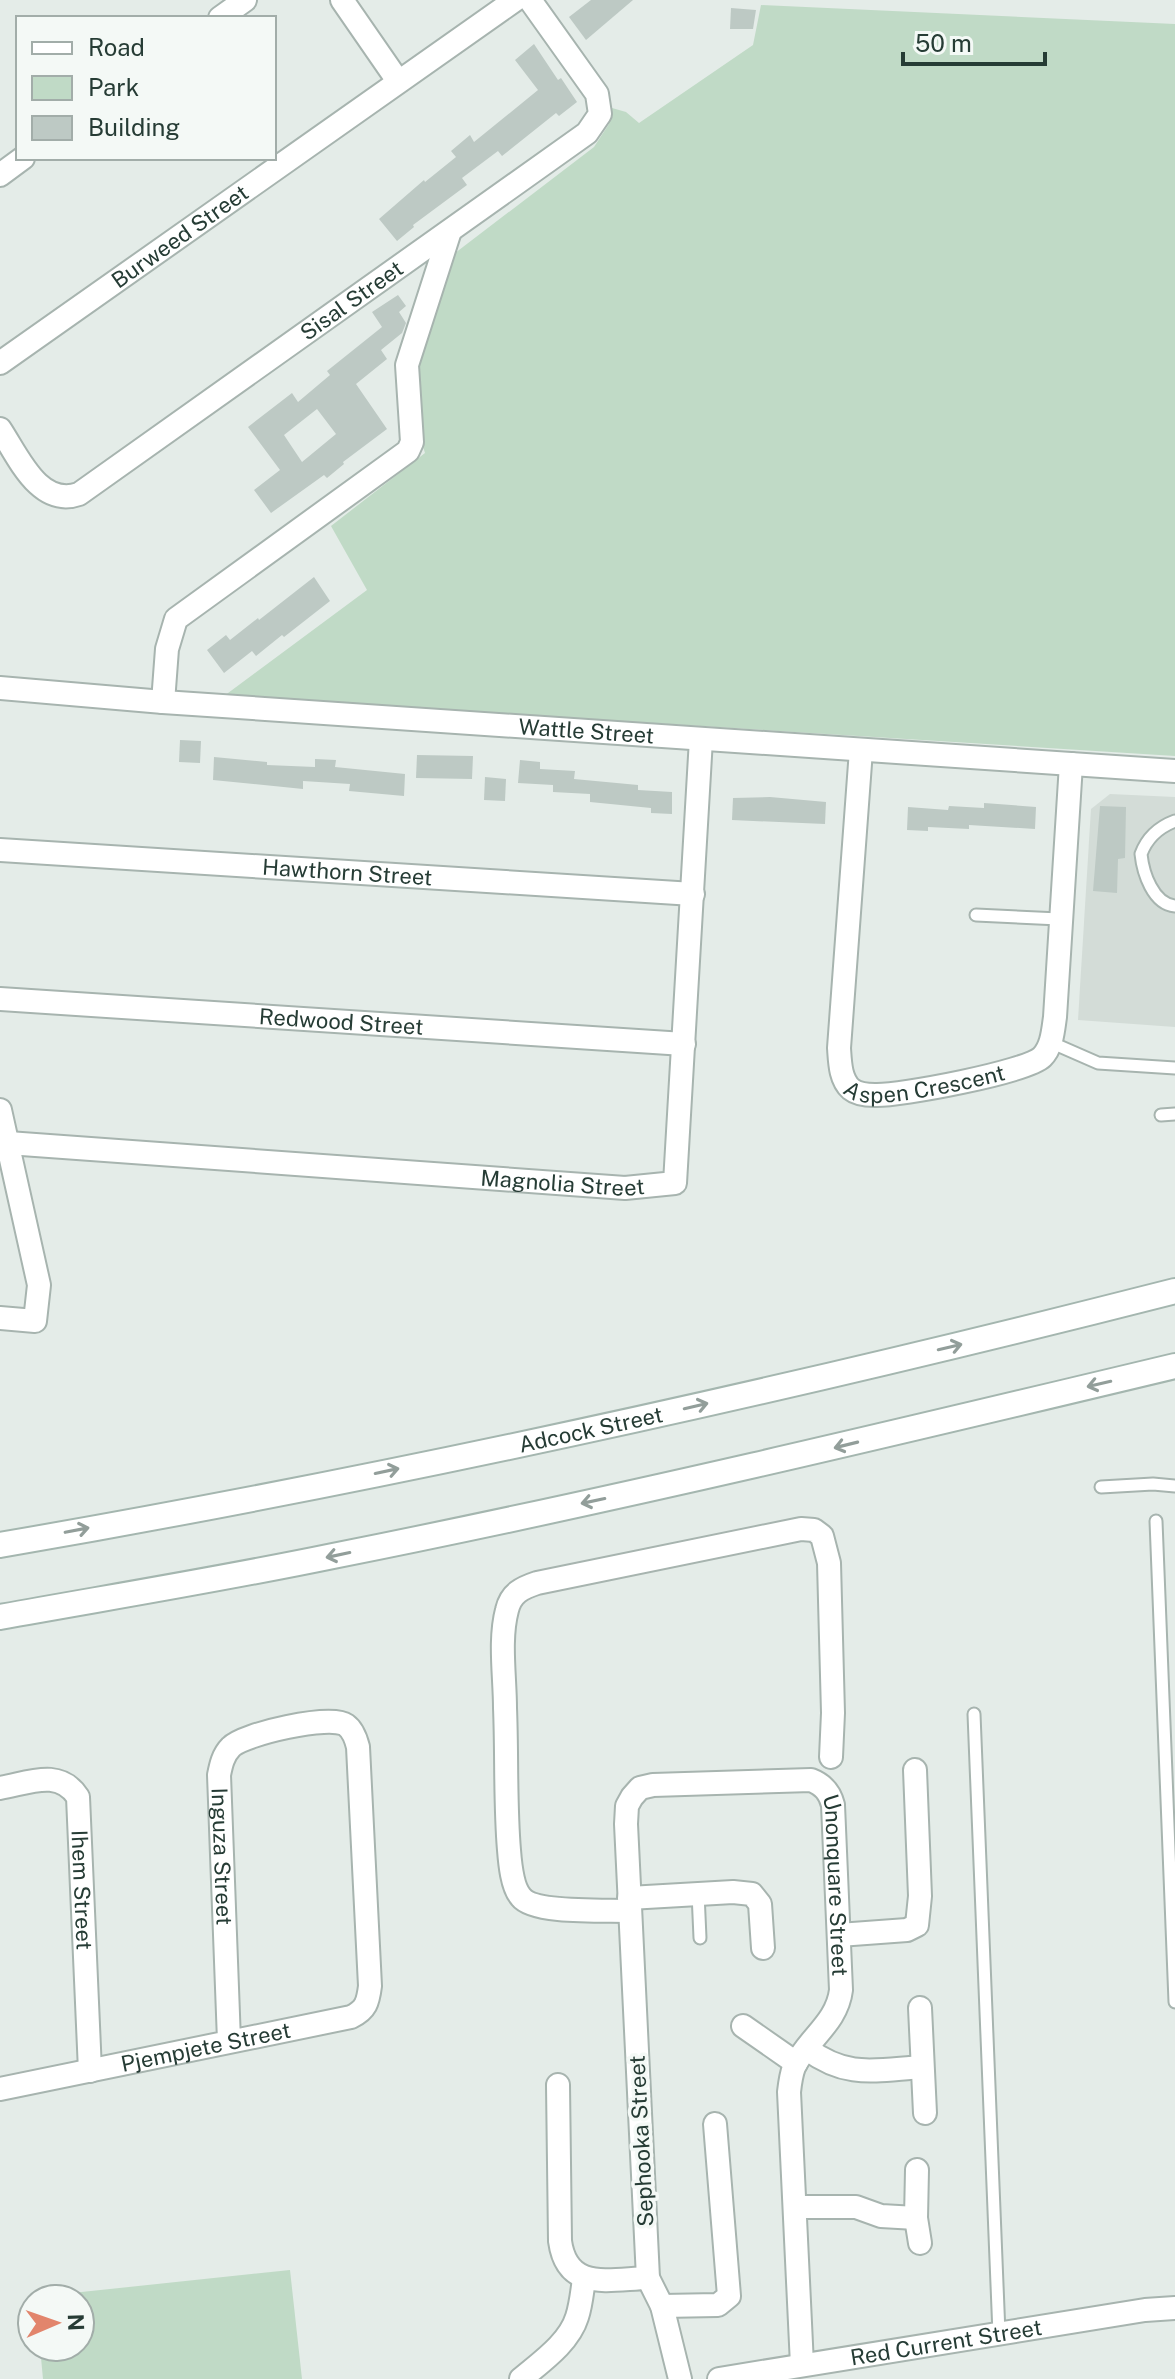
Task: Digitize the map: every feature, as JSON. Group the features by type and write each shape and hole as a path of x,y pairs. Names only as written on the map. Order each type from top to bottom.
{"main road":[{"name":"Adcock Street","path":"0,1545 630,1421 1175,1291"},
{"path":"0,1617 331,1557 791,1458 1175,1366"}],"street":[{"path":"223,16 245,0"},
{"path":"342,0 398,81"},
{"name":"Burweed Street","path":"0,363 515,0"},
{"name":"Sisal Street","path":"0,429 37,484 59,498 79,494 587,133 600,114 600,102 590,82 530,0"},
{"path":"0,175 20,160"},
{"path":"163,702 167,649 176,619 408,451 412,442 407,365 450,231"},
{"name":"Wattle Street","path":"0,688 163,702 1175,771"},
{"name":"Magnolia Street","path":"8,1143 643,1188 675,1183 701,739"},
{"name":"Aspen Crescent","path":"861,750 839,1048 845,1081 853,1090 865,1095 892,1094 1029,1065 1040,1059 1050,1042"},
{"path":"1050,1042 1055,1017 1071,764"},
{"name":"Hawthorn Street","path":"0,850 693,894"},
{"name":"Redwood Street","path":"0,999 684,1044"},
{"path":"0,1110 35,1266 39,1299 35,1321 0,1318"},
{"path":"763,1948 760,1904 756,1897 733,1892 698,1893 629,1904 546,1908 521,1898 516,1889 509,1850 504,1651 506,1611 511,1598 521,1589 537,1583 801,1529 814,1530 822,1536 829,1563 833,1713 831,1757"},
{"name":"Inguza Street","path":"229,2041 219,1775 229,1747 239,1740 310,1723 338,1721 346,1724 355,1737 369,1962"},
{"path":"839,1935 907,1930 917,1925 920,1896 915,1770"},
{"name":"Ihem Street","path":"0,1788 47,1779 62,1781 78,1797 90,2071"},
{"name":"Unonquare Street","path":"629,1904 627,1806 640,1788 672,1784 811,1780 830,1793 833,1805 840,2003 802,2056 789,2092 802,2365"},
{"name":"Sephooka Street","path":"629,1904 648,2278 662,2306 680,2379"},
{"name":"Pjempjete Street","path":"0,2089 351,2017 361,2012 368,1997 369,1962"},
{"path":"920,2008 925,2113"},
{"path":"743,2026 802,2056 846,2069 922,2067"},
{"path":"558,2085 560,2241 566,2264 573,2273 584,2279 648,2278"},
{"path":"662,2306 718,2305 729,2296 715,2124"},
{"path":"917,2170 916,2218 920,2243"},
{"path":"796,2207 856,2207 881,2216 916,2218"},
{"path":"521,2379 572,2329 577,2319 584,2279"},
{"name":"Red Current Street","path":"719,2379 802,2365 828,2370 999,2334 1175,2308"}],"lane":[{"path":"1175,821 1160,828 1141,854 1155,895 1168,905 1175,906"},
{"path":"976,915 1059,919"},
{"path":"1050,1042 1098,1063 1175,1068"},
{"path":"1161,1115 1175,1114"},
{"path":"1101,1487 1175,1486"},
{"path":"1156,1521 1175,2002"},
{"path":"974,1714 999,2334"},
{"path":"698,1893 700,1938"}],"shaded area":[{"path":"1110,794 1175,797 1175,1027 1078,1020 1091,809"}],"green space":[{"path":"761,5 1175,24 1175,756 224,696 367,590 331,526 425,453 417,428 413,358 442,263 594,147 609,124 612,108 626,112 639,123 753,45"},
{"path":"290,2270 302,2379 43,2379 42,2363 96,2363 96,2290"}],"building":[{"path":"591,0 633,0 586,40 569,17"},
{"path":"731,8 756,10 753,29 730,29"},
{"path":"534,44 577,102 559,116 556,113 502,156 498,151 462,178 467,185 413,225 397,241 379,219 456,157 451,151 470,135 474,142 538,90 515,60"},
{"path":"398,295 406,306 399,312 406,323 402,333 381,350 387,359 356,384 387,429 327,478 324,475 271,513 254,490 280,470 248,427 292,393 298,402 330,375 327,371 382,327 372,312","holes":["317,409 336,434 302,462 284,435"]},
{"path":"314,577 330,601 284,637 282,635 256,656 252,651 224,673 207,650 226,635 230,640"},
{"path":"180,740 201,741 200,763 179,762"},
{"path":"417,755 473,756 472,779 416,778"},
{"path":"214,757 267,762 267,765 315,767 315,759 336,760 335,767 405,774 404,796 349,791 350,784 303,781 303,789 213,780"},
{"path":"520,760 540,762 540,769 575,771 574,779 638,785 638,790 672,792 672,814 651,813 651,808 590,802 590,794 553,792 553,785 518,783"},
{"path":"485,777 506,779 505,801 484,800"},
{"path":"770,797 826,802 825,824 732,820 733,798"},
{"path":"984,803 1036,807 1035,829 969,825 969,829 928,827 928,831 907,830 908,807 948,810 949,806 984,808"},
{"path":"1100,806 1126,807 1125,858 1118,859 1117,893 1093,891"}]}
